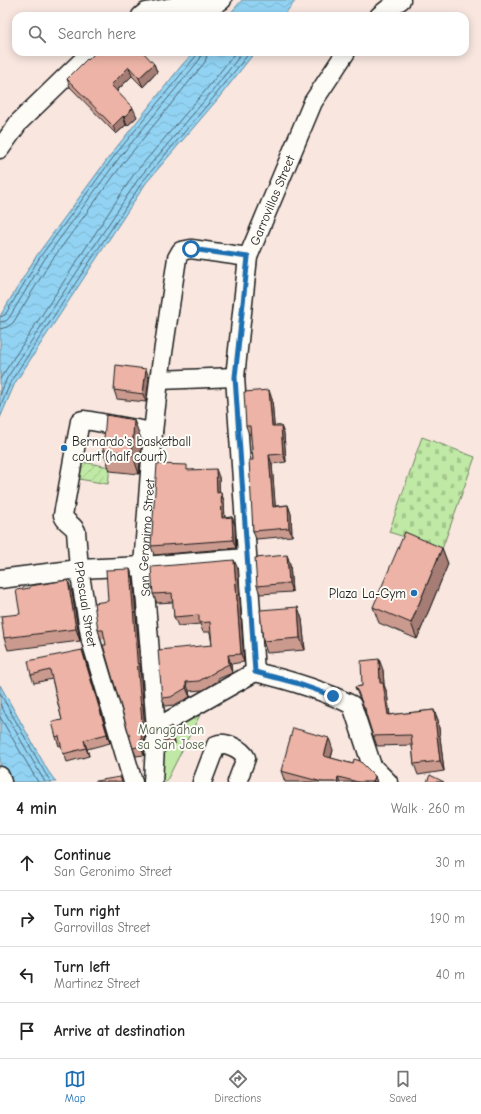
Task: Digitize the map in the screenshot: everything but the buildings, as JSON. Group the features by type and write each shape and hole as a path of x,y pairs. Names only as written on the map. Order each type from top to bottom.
{"street":[{"path":"146,12 178,6 213,6 222,0"},
{"path":"384,12 401,0"},
{"path":"0,149 19,122 88,56"},
{"name":"Garrovillas Street","path":"255,672 235,377 248,257 313,102 343,56"},
{"name":"San Geronimo Street","path":"153,782 156,728 143,566 153,432 177,258 181,251 191,249 248,257"},
{"path":"159,380 235,377"},
{"name":"P.Pascual Street","path":"133,782 91,641 79,568 76,531 74,527 65,521 63,515 80,422 86,420 153,432"},
{"path":"0,579 79,568 143,566 247,558"},
{"path":"156,728 255,672 304,685 333,696 352,706 372,766 388,782"},
{"path":"202,782 216,745 223,744 242,751 246,758 237,782"},
{"path":"0,776 2,782"}],"green space":[{"path":"422,437 475,457 442,549 389,532"},
{"path":"77,461 110,467 108,484 73,478"},
{"name":"Manggahan sa San Jose","path":"208,699 166,782 153,782 156,728"}],"water":[{"path":"242,0 296,0 286,12 232,12"},
{"path":"190,56 252,56 217,100 146,183 15,383 0,418 0,316 37,255 112,153"},
{"path":"0,685 48,771 56,782 3,782 0,776"}],"place":[{"name":"Bernardo's basketball court (half court)","path":"64,448"},
{"name":"Plaza La-Gym","path":"414,593"}],"route":[{"path":"191,249 248,257 235,377 255,672 296,683 333,696"}]}
